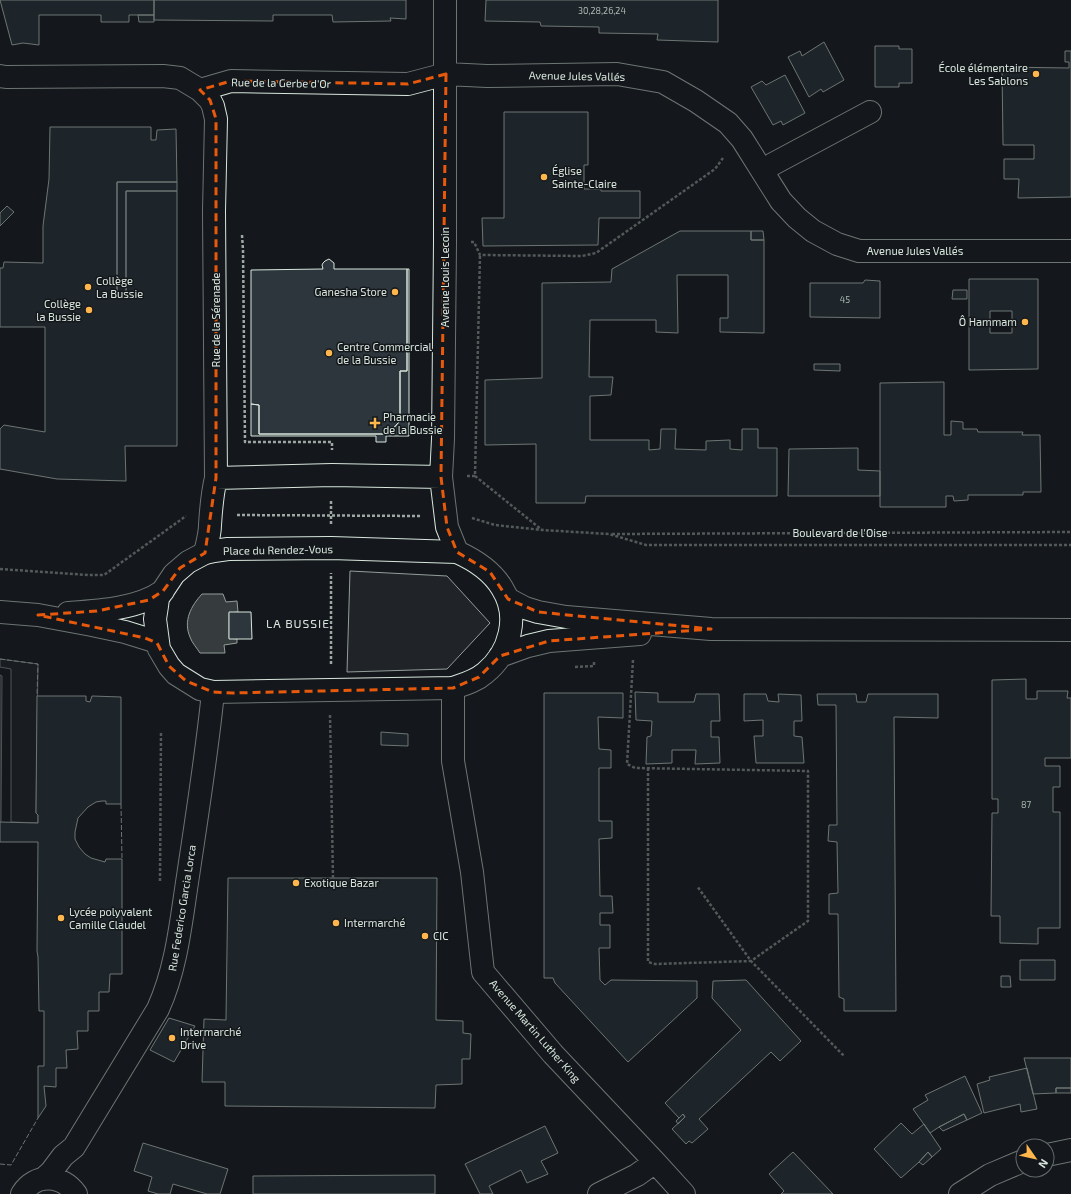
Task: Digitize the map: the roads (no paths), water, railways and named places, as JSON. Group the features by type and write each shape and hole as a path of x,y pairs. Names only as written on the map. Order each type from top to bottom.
{"street":[{"name":"Avenue Louis Lecoin","path":"444,0 446,74 442,477 447,527 457,552"},
{"name":"Rue de la Gerbe d'Or","path":"200,90 231,81 408,84 446,74"},
{"name":"Avenue Jules Vallés","path":"446,74 487,76 617,74 663,82 696,101 728,124 742,139 781,201 813,232 837,244 859,251 1071,251"},
{"path":"0,76 162,76 180,78 200,90"},
{"name":"Rue de la Sérenade","path":"200,90 210,100 216,119 214,160 216,478 212,494 210,526 205,553"},
{"path":"763,171 773,164 870,112"},
{"path":"216,478 332,475 442,477"},
{"name":"Place du Rendez-Vous","path":"323,548 457,552 478,563 490,572 502,588 508,599 511,612 511,630 506,647 492,667 471,682 453,688 213,692 200,689 176,674 169,666 159,649 155,619 158,598 180,568 205,553 228,549 323,548"},
{"path":"38,615 97,611 129,605 149,600 163,591"},
{"path":"508,599 525,608 566,617 711,629"},
{"path":"0,612 38,615 125,632 154,641 157,643 159,649"},
{"path":"500,656 528,646 549,641 711,629 1071,630"},
{"name":"Avenue Martin Luther King","path":"453,688 453,761 472,872 483,972 553,1054 684,1194"},
{"name":"Rue Federico Garcia Lorca","path":"75,1192 70,1172 74,1148 158,1009 171,976 195,831 213,692"},
{"name":"Rue Federico Garcia Lorca","path":"22,1194 32,1183 51,1172 63,1156 74,1148"},
{"path":"1055,1153 1071,1150"},
{"path":"600,1194 637,1175 655,1162"},
{"path":"960,1194 990,1175 1015,1164"},
{"path":"43,1178 56,1179 68,1184 75,1192"}],"place":[{"name":"École élémentaire Les Sablons","path":"1036,74"},
{"name":"Église Sainte-Claire","path":"544,177"},
{"name":"Collège La Bussie","path":"88,287"},
{"name":"Ganesha Store","path":"395,292"},
{"name":"Collège la Bussie","path":"89,310"},
{"name":"Ô Hammam","path":"1025,322"},
{"name":"Centre Commercial de la Bussie","path":"329,353"},
{"name":"Pharmacie de la Bussie","path":"375,423"},
{"name":"Exotique Bazar","path":"296,883"},
{"name":"Lycée polyvalent Camille Claudel","path":"61,918"},
{"name":"Intermarché","path":"336,923"},
{"name":"CIC","path":"425,936"},
{"name":"Intermarché Drive","path":"172,1038"}],"district":[{"name":"LA BUSSIE","path":"298,624"}]}
